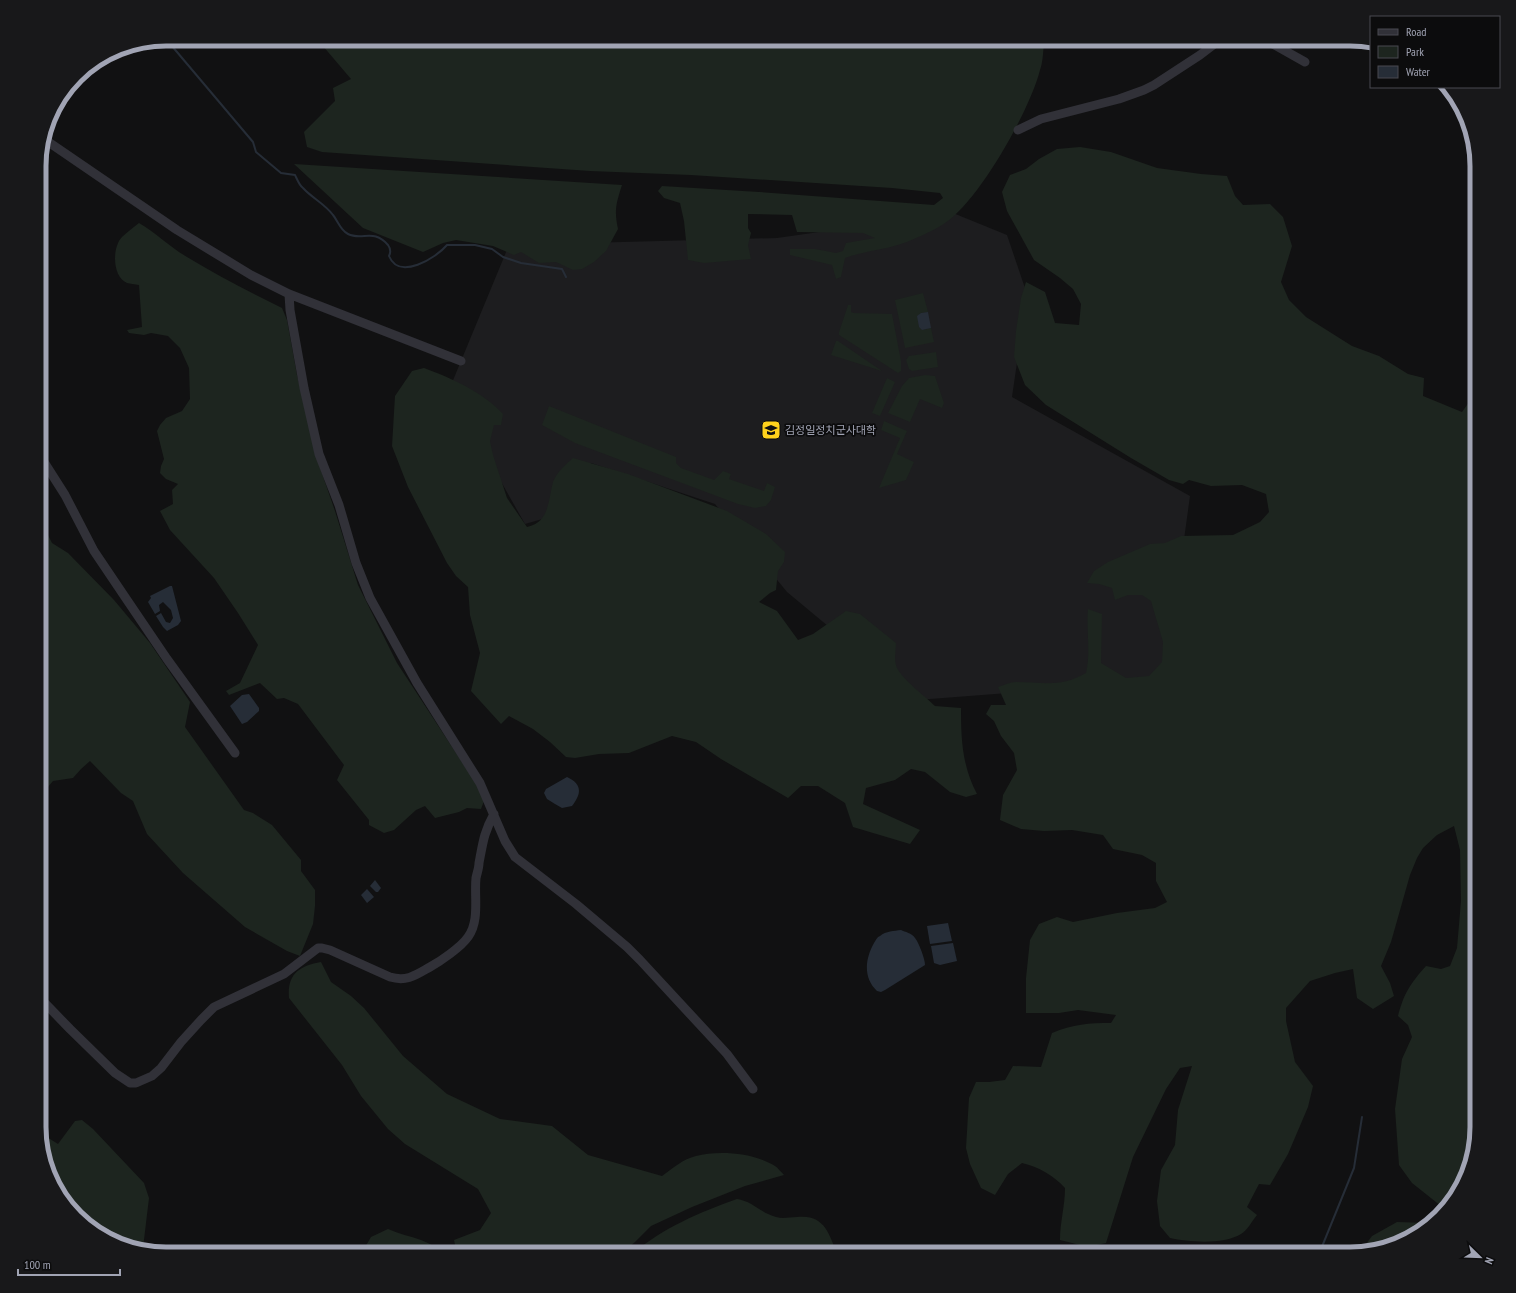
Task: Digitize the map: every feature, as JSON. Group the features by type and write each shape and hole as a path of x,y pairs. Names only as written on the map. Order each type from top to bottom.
{"street":[{"path":"1018,130 1040,119 1119,99 1144,90 1212,46"},
{"path":"1276,46 1305,62"},
{"path":"49,142 178,230 251,275 289,294 461,361"},
{"path":"289,294 290,310 304,388 319,454 339,505 356,563 370,598 417,683 480,783 505,841 515,857 576,904 627,947 727,1054 753,1089"},
{"path":"46,465 65,495 94,551 194,697 235,753"},
{"path":"46,1004 115,1073 130,1082 136,1083 152,1076 161,1068 181,1042 214,1008 284,974 318,948 330,950 399,980 414,976 434,965 468,937 473,927 476,877 486,827 494,814"}],"shaded area":[{"name":"김정일정치군사대학","path":"953,213 1007,235 1027,294 1012,397 1190,496 1165,678 1021,692 917,700 787,592 715,504 591,463 546,518 525,524 449,390 509,245 777,238"}],"green space":[{"path":"323,46 365,46 377,48 385,46 1044,46 1042,64 1026,108 1015,130 987,175 973,195 958,212 941,226 911,240 894,246 845,258 841,277 836,279 832,265 790,255 790,249 815,249 836,253 843,251 846,243 875,238 863,233 797,232 792,215 748,214 748,228 751,233 748,245 751,259 704,263 688,260 684,221 680,203 664,198 658,191 662,186 934,205 943,198 940,193 892,188 691,175 590,171 322,152 307,147 304,132 335,101 333,88 351,79"},
{"path":"1080,147 1111,152 1157,168 1227,176 1235,196 1243,205 1270,204 1283,217 1292,246 1281,282 1289,300 1306,317 1352,346 1379,356 1408,374 1424,378 1423,396 1462,412 1470,401 1470,1127 1469,1143 1464,1166 1454,1187 1440,1206 1412,1183 1399,1165 1395,1109 1402,1059 1412,1037 1408,1025 1398,1016 1405,995 1426,966 1441,969 1450,966 1457,948 1461,901 1460,850 1454,826 1437,835 1423,848 1410,875 1391,942 1381,966 1390,983 1394,996 1373,1009 1357,998 1353,969 1310,981 1286,1008 1286,1021 1295,1062 1313,1086 1308,1107 1288,1154 1270,1185 1259,1184 1247,1207 1257,1215 1243,1233 1225,1240 1206,1242 1187,1241 1170,1238 1160,1226 1157,1201 1161,1170 1175,1145 1178,1110 1192,1066 1180,1068 1166,1089 1133,1157 1106,1243 1088,1247 1060,1240 1065,1188 1056,1179 1045,1172 1022,1163 1008,1174 995,1195 981,1188 970,1164 966,1148 969,1098 976,1082 1005,1080 1013,1066 1041,1067 1052,1033 1081,1025 1111,1023 1116,1015 1078,1010 1059,1013 1026,1013 1026,978 1030,940 1039,924 1057,917 1073,922 1117,913 1155,908 1167,902 1156,881 1156,863 1142,855 1113,849 1103,835 1072,830 1044,831 1021,829 1000,820 1003,795 1017,770 1014,753 1001,736 994,721 986,714 991,705 1006,705 998,687 1014,682 1051,683 1068,681 1086,673 1088,657 1088,609 1102,614 1101,663 1126,678 1149,676 1162,662 1163,642 1151,601 1142,595 1128,595 1115,600 1112,588 1099,584 1087,583 1094,571 1108,562 1150,544 1165,543 1181,536 1233,535 1260,522 1269,512 1266,494 1242,485 1211,486 1189,480 1183,484 1169,480 1046,405 1025,385 1014,357 1021,298 1026,282 1045,292 1055,323 1079,325 1081,304 1073,289 1034,260 1007,211 1002,192 1010,175 1026,169 1039,159 1057,149"},
{"path":"294,164 622,185 616,207 618,229 606,251 594,262 582,269 573,270 556,262 539,263 521,252 514,255 493,246 456,240 443,243 423,252 363,228"},
{"path":"139,223 199,264 234,284 282,308 287,320 297,375 316,456 358,585 397,663 477,785 484,801 481,809 467,808 459,812 435,818 425,806 416,810 394,830 384,833 369,825 369,820 337,780 344,765 298,704 284,698 277,699 260,683 229,695 226,691 240,683 258,645 214,578 170,530 160,511 173,504 172,490 178,484 166,479 160,473 164,459 157,431 166,418 182,411 190,399 189,368 180,348 168,336 151,333 144,335 129,333 127,330 142,327 139,285 127,283 118,275 115,254 116,248 122,237"},
{"path":"923,293 928,312 921,313 918,316 919,327 922,330 931,328 934,342 905,348 895,300"},
{"path":"848,305 851,305 851,312 854,313 892,314 901,361 901,371 898,373 839,335"},
{"path":"836,341 838,341 882,371 831,355"},
{"path":"936,352 938,367 912,371 909,369 906,360 909,356"},
{"path":"424,368 466,386 486,399 503,414 501,425 494,425 490,441 507,498 527,527 535,524 544,515 549,503 555,478 573,458 628,474 727,511 766,534 785,552 784,562 778,571 776,590 759,602 777,611 798,640 813,634 846,611 860,614 896,643 896,665 898,670 907,680 935,706 961,708 963,752 968,773 977,794 966,797 950,792 925,772 911,769 895,780 866,788 863,804 920,830 910,844 853,827 845,803 818,786 801,786 788,798 721,759 696,742 672,736 629,753 599,754 575,758 566,757 533,729 509,716 501,724 471,691 480,653 470,615 468,587 456,576 447,563 408,487 392,446 395,396 412,371"},
{"path":"925,375 935,376 944,403 942,408 920,399 910,422 888,413 902,386 909,378"},
{"path":"887,378 895,382 880,416 872,413"},
{"path":"549,406 676,457 676,463 681,468 714,480 723,471 731,474 729,479 764,491 767,483 775,487 771,500 766,506 755,508 738,504 575,443 542,425"},
{"path":"884,421 907,431 897,454 914,462 906,480 879,488 900,438 881,430"},
{"path":"46,499 48,535 52,543 68,553 114,600 150,643 190,702 185,727 244,810 253,813 272,825 301,860 301,871 315,890 315,906 313,924 300,956 287,951 245,927 183,873 147,834 133,801 121,793 90,761 73,778 53,781 46,789"},
{"path":"321,962 331,982 351,996 364,1008 403,1056 447,1094 500,1119 552,1126 588,1155 662,1176 678,1164 691,1157 715,1153 737,1154 757,1158 776,1167 784,1175 745,1186 692,1207 651,1226 629,1247 456,1247 454,1240 480,1230 491,1213 478,1189 405,1144 388,1129 361,1096 342,1065 289,998 292,977 296,972"},
{"path":"82,1120 93,1129 144,1183 149,1198 143,1245 127,1241 113,1235 93,1222 81,1212 71,1200 58,1180 50,1158 46,1137 58,1144 75,1121"},
{"path":"737,1199 747,1202 776,1217 806,1217 814,1219 824,1226 834,1247 641,1247 656,1236 709,1209"},
{"path":"1397,1222 1422,1223 1403,1235 1389,1241 1364,1246 1372,1236"},
{"path":"388,1229 421,1240 436,1247 365,1247 371,1237"}],"water":[{"path":"928,312 931,328 922,330 919,327 917,316 921,313"},
{"path":"172,586 181,621 178,625 167,631 156,616 161,613 166,622 170,623 173,618 171,610 163,602 159,605 160,611 155,614 148,602 151,598 150,596"},
{"path":"249,694 259,708 259,711 247,722 242,724 230,706 242,695"},
{"path":"567,777 576,783 579,793 572,806 562,808 547,799 544,793 546,789"},
{"path":"375,880 381,888 378,892 370,886"},
{"path":"367,889 374,897 367,903 361,895"},
{"path":"948,923 952,941 930,944 927,926"},
{"path":"901,930 914,936 922,951 925,965 885,990 881,992 877,991 869,980 867,968 867,962 871,949 876,940 882,934"},
{"path":"953,943 957,961 940,965 934,963 931,946"}],"waterway":[{"path":"172,46 253,142 256,152 281,173 295,175 302,187 330,211 345,232 353,236 373,236 383,240 390,248 389,256 394,263 401,267 409,267 418,265 435,256 447,245 475,245 492,249 503,257 521,263 562,269 566,277"},
{"path":"1322,1247 1354,1168 1362,1117"}],"place":[{"name":"김정일정치군사대학","path":"771,430"}]}
